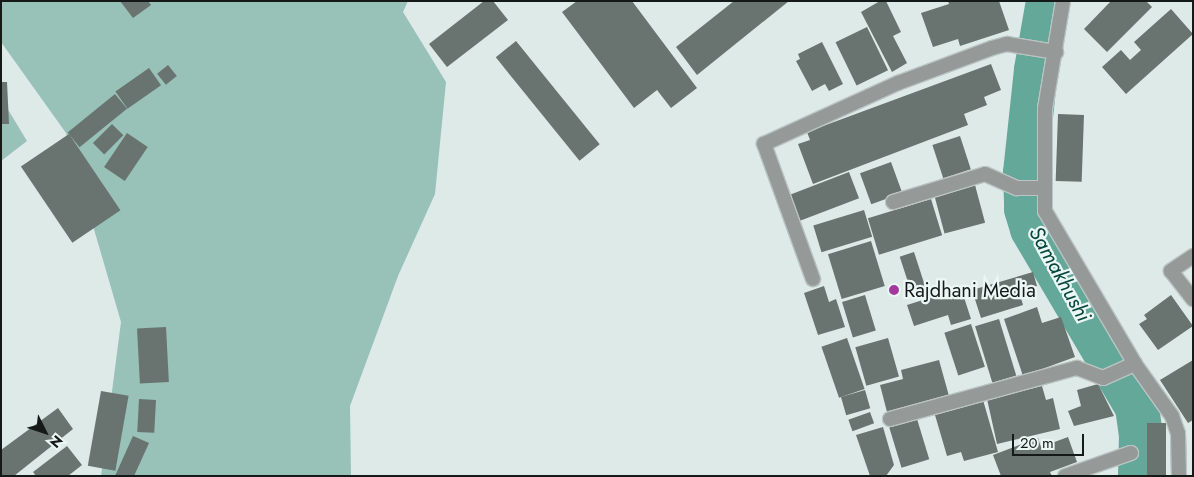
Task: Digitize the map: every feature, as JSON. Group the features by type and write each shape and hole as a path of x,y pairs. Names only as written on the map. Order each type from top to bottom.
{"street":[{"path":"1063,1 1052,51 1045,108 1039,187 1045,211 1054,229 1131,366 1172,416 1178,433 1179,476"},
{"path":"813,279 764,144 898,83 992,48 1007,44 1052,51"},
{"path":"893,202 985,174 1017,188 1039,187"},
{"path":"1193,256 1171,271 1193,299"},
{"path":"890,419 1077,368 1110,377 1131,366"},
{"path":"1065,476 1131,453"}],"green space":[{"path":"1,1 408,1 403,12 446,82 435,194 398,276 350,406 351,476 101,476 121,322 66,133 1,42"},
{"path":"1,98 27,141 1,161"}],"building":[{"path":"120,1 148,1 151,5 133,18"},
{"path":"484,1 493,1 508,20 447,67 429,44"},
{"path":"577,1 632,1 697,88 671,108 657,90 634,108 562,12"},
{"path":"734,1 789,1 697,75 676,47"},
{"path":"880,1 886,1 901,32 893,36 907,63 892,72 861,12"},
{"path":"948,1 999,1 1009,30 960,46 958,39 933,47 921,13 949,4"},
{"path":"1111,1 1146,1 1152,7 1107,52 1084,29"},
{"path":"1171,9 1193,34 1126,94 1102,67 1121,50 1130,60 1141,50 1134,42"},
{"path":"867,27 888,70 857,85 836,42"},
{"path":"516,41 600,144 579,161 496,57"},
{"path":"822,42 843,84 829,91 825,84 812,91 796,61 800,59 798,54"},
{"path":"991,64 1001,90 984,97 987,105 964,114 968,125 813,184 798,144 810,140 807,132"},
{"path":"168,65 177,76 166,85 157,74"},
{"path":"149,68 161,85 127,109 115,92"},
{"path":"1,82 7,82 9,124 1,124"},
{"path":"115,94 127,109 80,147 68,132"},
{"path":"1058,114 1084,115 1082,182 1056,181"},
{"path":"112,124 123,135 104,154 93,143"},
{"path":"127,133 148,147 125,181 104,167"},
{"path":"69,134 120,210 72,243 21,166"},
{"path":"960,136 971,169 943,178 932,145"},
{"path":"891,162 902,193 871,204 860,173"},
{"path":"849,172 859,198 797,222 787,196"},
{"path":"975,185 985,223 945,234 934,196"},
{"path":"931,199 942,235 879,255 868,218"},
{"path":"864,210 872,237 822,252 813,225"},
{"path":"871,241 885,286 842,299 828,254"},
{"path":"914,252 927,293 913,298 900,257"},
{"path":"1033,272 1037,286 1019,291 1023,305 981,318 972,290"},
{"path":"824,286 829,302 836,299 845,327 818,335 804,293"},
{"path":"961,288 971,319 951,325 948,315 914,326 907,305"},
{"path":"865,295 876,330 853,337 842,302"},
{"path":"1171,295 1193,326 1158,350 1139,324 1147,319 1144,315"},
{"path":"1037,307 1042,323 1061,317 1075,357 1023,376 1004,319"},
{"path":"999,319 1016,375 992,383 975,326"},
{"path":"971,324 985,367 958,375 944,333"},
{"path":"166,327 169,382 140,383 137,329"},
{"path":"847,338 865,389 839,398 821,347"},
{"path":"888,338 899,376 866,386 855,347"},
{"path":"939,360 949,396 887,412 880,385 903,379 901,370"},
{"path":"1193,360 1193,420 1188,423 1160,380"},
{"path":"1098,384 1114,416 1074,426 1068,411 1081,406 1077,390"},
{"path":"1042,386 1046,400 1053,398 1060,429 997,444 987,399"},
{"path":"865,390 870,408 846,415 841,397"},
{"path":"101,391 129,396 115,471 88,466"},
{"path":"139,399 156,400 154,433 137,432"},
{"path":"983,400 998,452 964,461 961,452 947,456 935,415"},
{"path":"58,408 73,429 14,476 1,476 1,450"},
{"path":"870,412 874,423 852,431 848,420"},
{"path":"917,419 929,459 902,468 889,427"},
{"path":"1147,423 1166,423 1166,476 1147,476"},
{"path":"883,427 894,465 886,476 870,476 856,435"},
{"path":"133,436 149,443 134,476 115,476"},
{"path":"1068,437 1077,462 1050,472 1052,476 1001,476 993,455 1038,438 1041,447"},
{"path":"67,446 82,465 68,476 36,476 33,472"}],"waterway":[{"name":"Samakhushi","path":"1048,1 1036,70 1025,173 1026,209 1032,229 1137,407 1141,435 1140,476"}],"place":[{"name":"Rajdhani Media","path":"894,290"}]}
